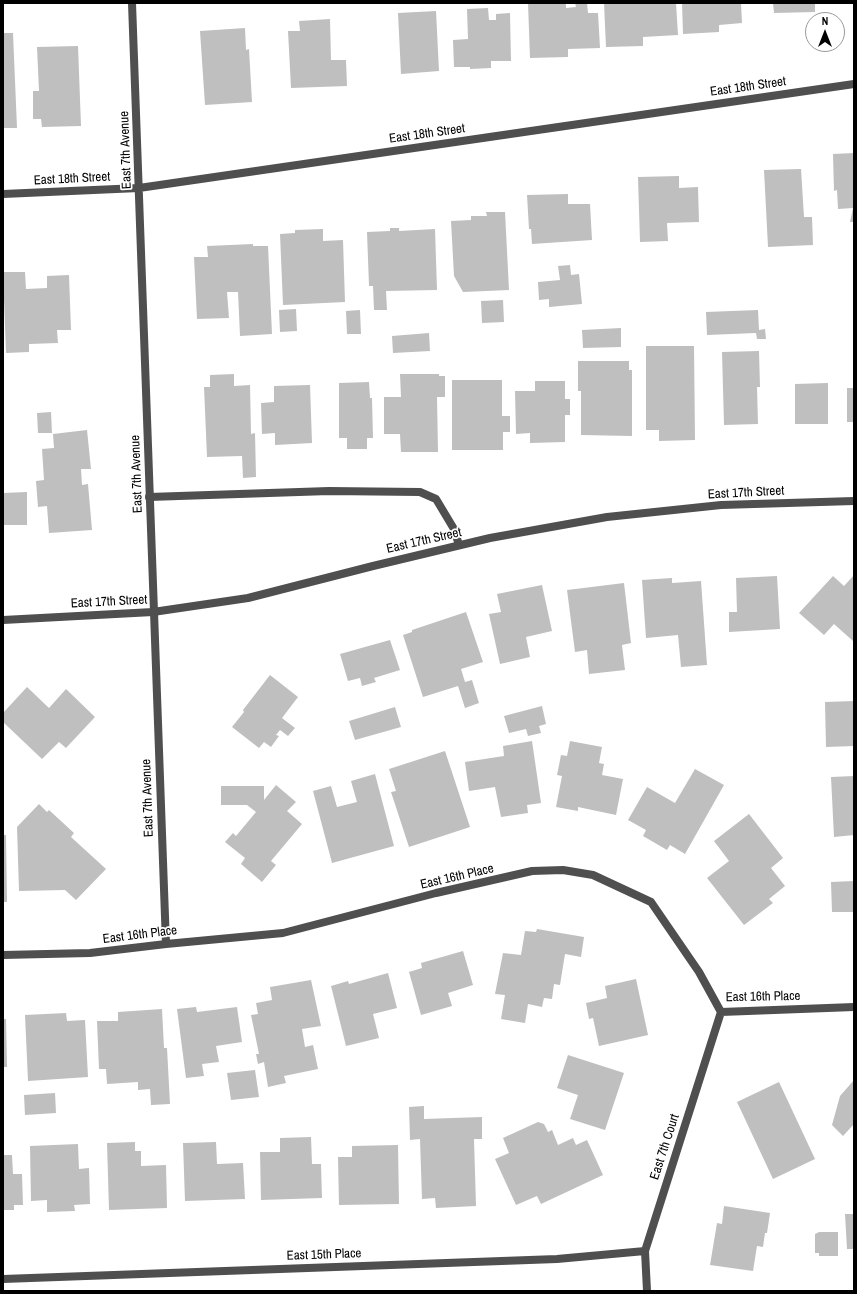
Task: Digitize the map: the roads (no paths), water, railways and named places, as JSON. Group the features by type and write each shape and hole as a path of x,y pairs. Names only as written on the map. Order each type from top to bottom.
{"street":[{"name":"East 7th Avenue","path":"132,3 166,944"},
{"name":"East 18th Street","path":"3,194 139,188 854,84"},
{"path":"149,497 329,491 420,492 436,499 454,529 459,545"},
{"name":"East 17th Street","path":"3,620 153,612 248,598 490,538 607,517 721,505 854,501"},
{"name":"East 16th Place","path":"3,955 90,953 283,933 436,893 532,871 563,870 593,875 651,902 700,972 721,1012 854,1007"},
{"name":"East 7th Court","path":"647,1291 645,1251 721,1012"},
{"name":"East 15th Place","path":"3,1279 557,1259 645,1251"}]}
